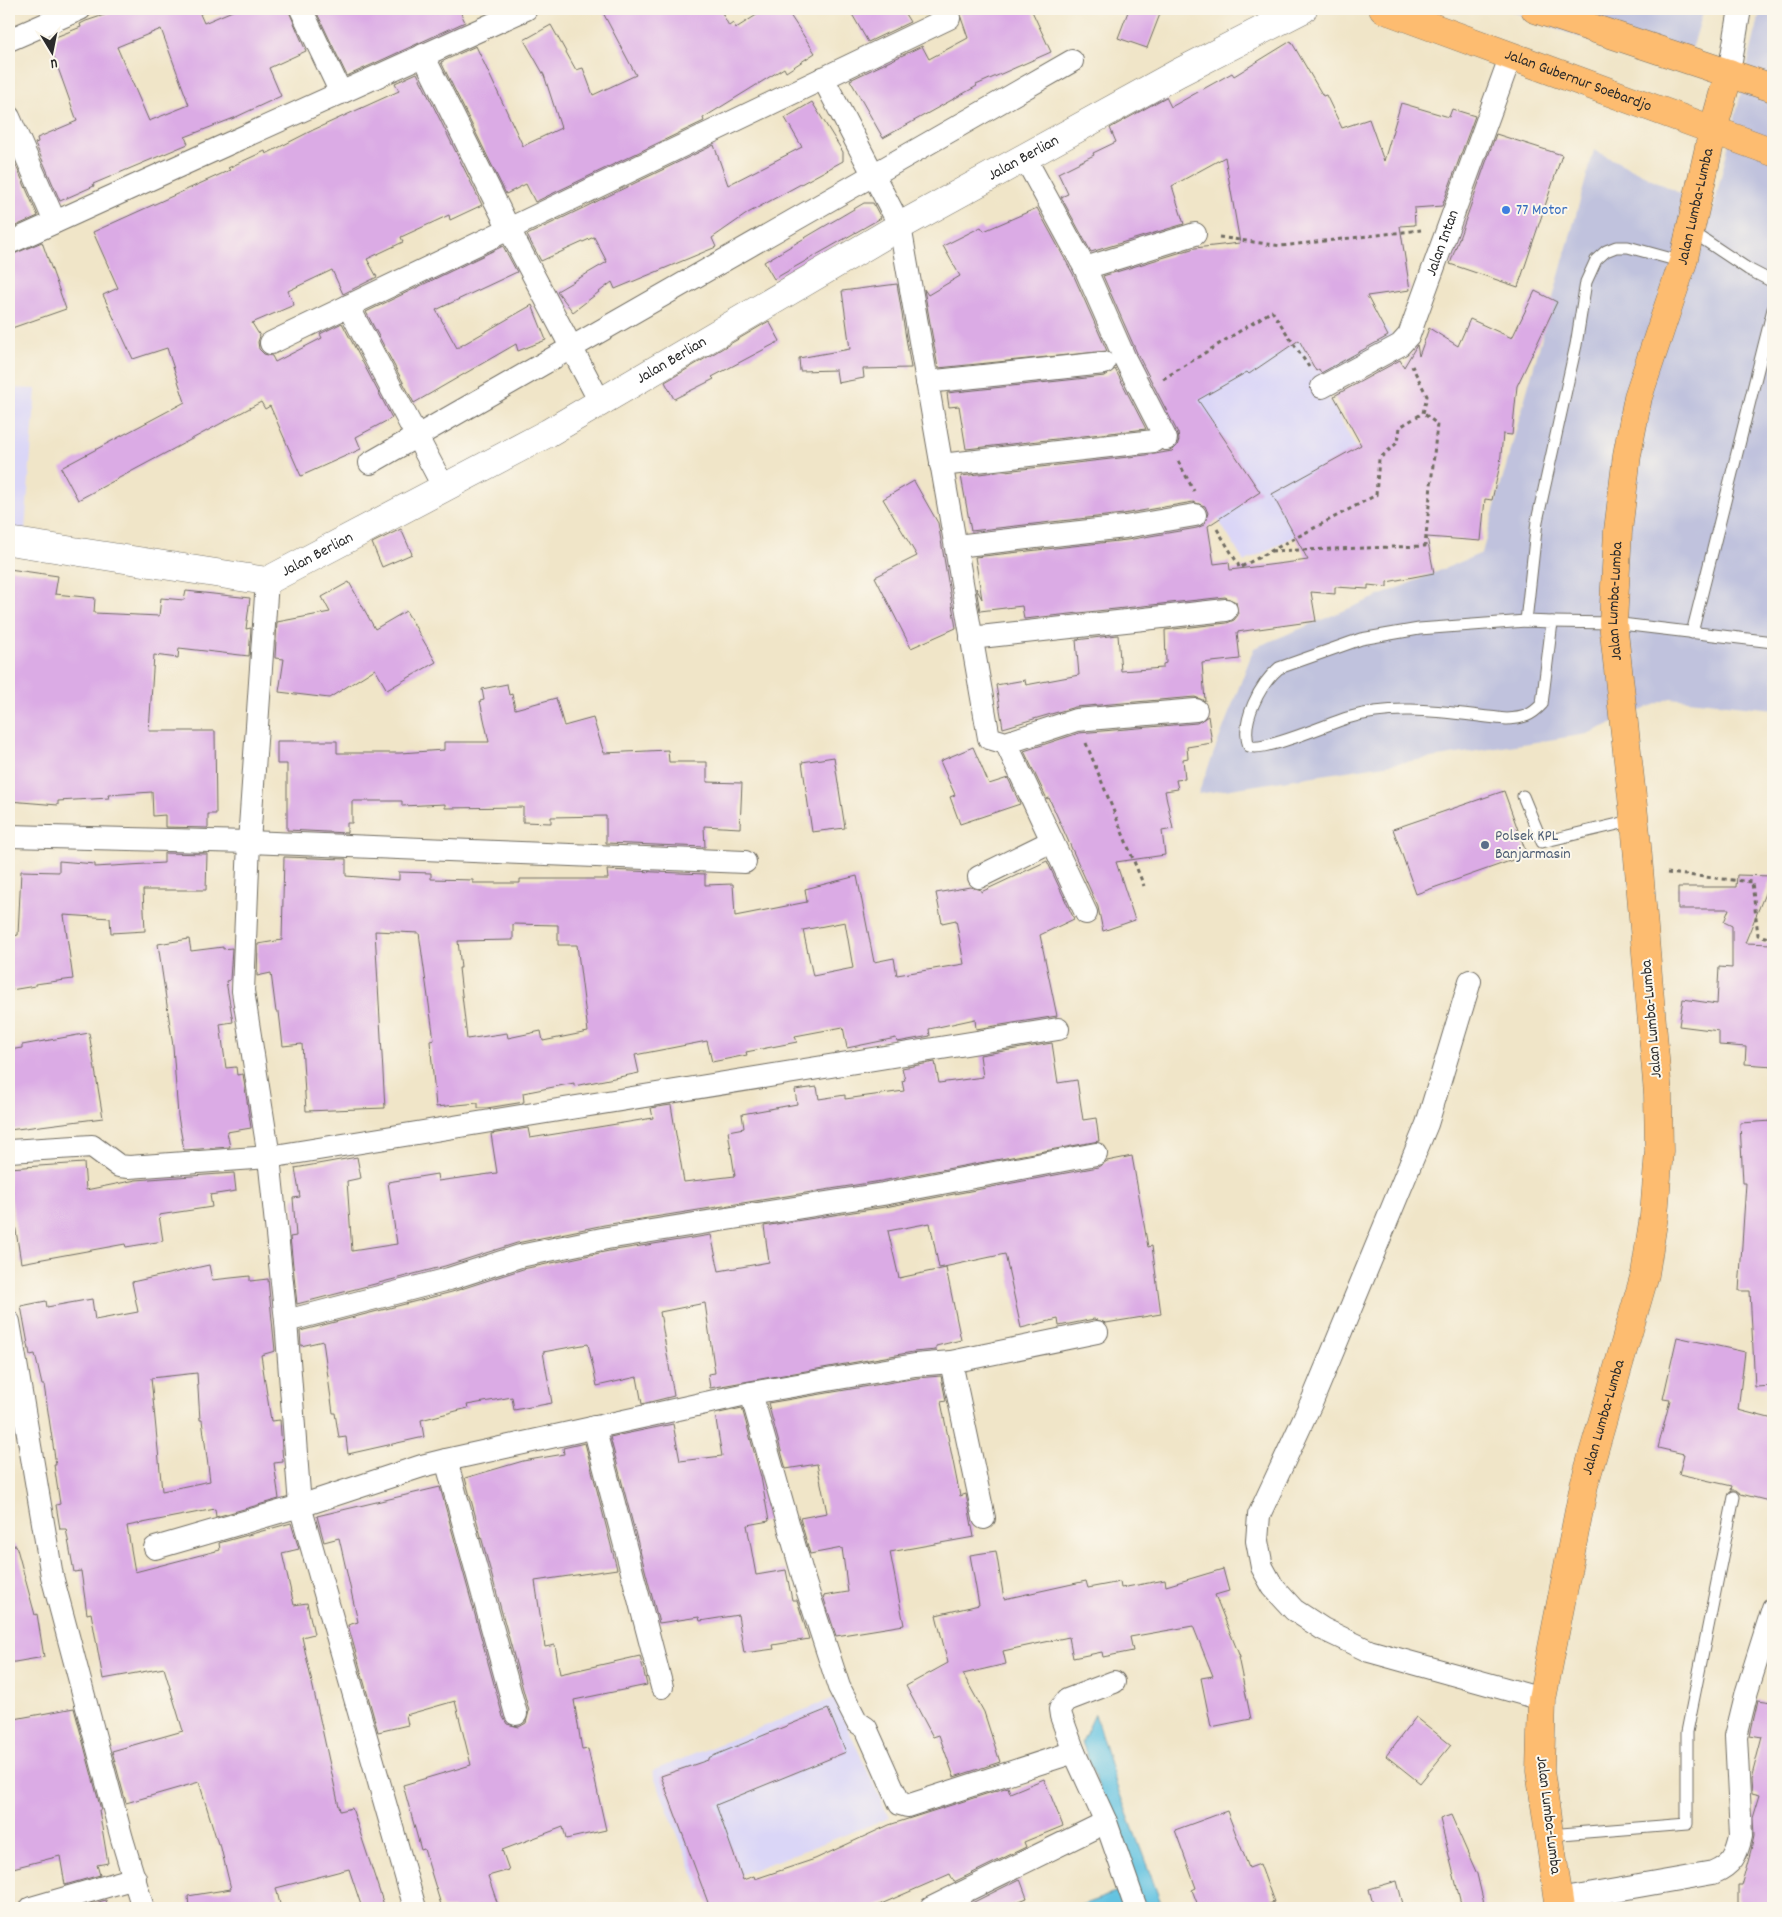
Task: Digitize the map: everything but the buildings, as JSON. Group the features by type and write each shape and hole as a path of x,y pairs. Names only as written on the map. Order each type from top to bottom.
{"highway":[{"name":"Jalan Gubernur Soebardjo","path":"1383,9 1773,152"},
{"path":"1535,9 1773,88"},
{"name":"Jalan Lumba-Lumba","path":"1560,1904 1540,1771 1542,1699 1584,1485 1645,1274 1654,1216 1659,1151 1658,1094 1639,871 1613,623 1618,531 1627,455 1638,397 1683,262 1713,130 1729,73"}],"street":[{"path":"9,40 80,9"},
{"path":"301,9 341,93"},
{"path":"9,243 526,9"},
{"name":"Jalan Berlian","path":"9,541 267,581 548,433 900,226 1178,73 1303,9"},
{"path":"1729,73 1740,9"},
{"path":"272,343 949,18"},
{"path":"423,56 509,229 600,402"},
{"name":"Jalan Intan","path":"1322,387 1400,344 1409,335 1511,56"},
{"path":"370,464 1072,61"},
{"path":"823,78 900,226 989,738 1006,743 1076,720 1196,710"},
{"path":"9,117 55,222"},
{"path":"941,465 1160,440 1142,392 1085,268 1025,158"},
{"path":"1085,268 1195,234"},
{"path":"348,306 444,488"},
{"path":"927,382 1104,363"},
{"path":"956,546 1125,527 1195,515"},
{"path":"267,581 249,842 244,991 268,1157 286,1321 300,1506 414,1908"},
{"path":"971,638 1226,610"},
{"path":"1006,743 1086,914"},
{"path":"9,836 249,842 745,862"},
{"path":"979,876 1052,841"},
{"path":"1470,981 1427,1124 1312,1399 1259,1514 1257,1541 1262,1568 1273,1587 1294,1610 1323,1629 1369,1651 1542,1699"},
{"path":"9,1151 92,1146 119,1166 129,1167 268,1157 1058,1030"},
{"path":"286,1321 449,1278 520,1256 607,1238 883,1194 1096,1154"},
{"path":"9,1322 52,1576 144,1908"},
{"path":"154,1548 300,1506 446,1460 751,1394 915,1365 951,1362 1097,1332"},
{"path":"951,1362 984,1518"},
{"path":"751,1394 805,1583 839,1687 857,1722 866,1728 900,1804 907,1806 1074,1752"},
{"path":"594,1427 662,1687"},
{"path":"446,1460 516,1714"},
{"path":"1560,1904 1713,1873 1733,1861 1738,1850 1740,1836 1736,1736 1747,1691 1773,1608"},
{"path":"1114,1682 1067,1700 1062,1705 1061,1716 1074,1752 1106,1822 1136,1908"},
{"path":"931,1908 1106,1822"},
{"path":"31,1908 135,1878"}],"lane":[{"path":"1691,231 1748,269 1773,282"},
{"path":"1526,620 1537,521 1576,345 1586,282 1596,260 1611,249 1628,247 1683,262"},
{"path":"1692,632 1773,309"},
{"path":"1552,622 1542,704 1533,714 1522,718 1507,719 1395,708 1349,717 1271,745 1253,748 1249,746 1246,728 1251,712 1269,677 1279,668 1361,639 1418,629 1526,620 1613,623 1773,642"},
{"path":"1523,796 1542,842 1634,820"},
{"path":"1549,1835 1687,1824 1687,1732 1734,1497"}],"path":[{"path":"1195,234 1281,246 1449,226"},
{"path":"1142,392 1272,311 1322,387"},
{"path":"1239,568 1376,495 1379,459 1398,442 1400,427 1423,413 1427,396 1400,344"},
{"path":"1270,551 1425,546 1437,424 1423,413"},
{"path":"1076,720 1144,886"},
{"path":"1639,871 1752,882 1758,935 1773,939"}],"shaded area":[{"path":"1505,9 1704,9 1689,59 1616,51"},
{"path":"1761,9 1773,9 1773,709 1670,698 1587,734 1198,794 1254,648 1482,553 1594,150 1713,210"},
{"path":"1369,307 1397,340 1325,391 1381,493 1244,562 1145,399 1279,315"},
{"path":"9,388 36,389 25,530 9,527"},
{"path":"834,1698 889,1818 700,1890 652,1771"}],"water":[{"path":"1095,1714 1116,1784 1163,1908 1073,1908 1135,1886 1082,1742"}],"place":[{"name":"77 Motor","path":"1506,210"},
{"name":"Polsek KPL Banjarmasin","path":"1485,845"}]}
